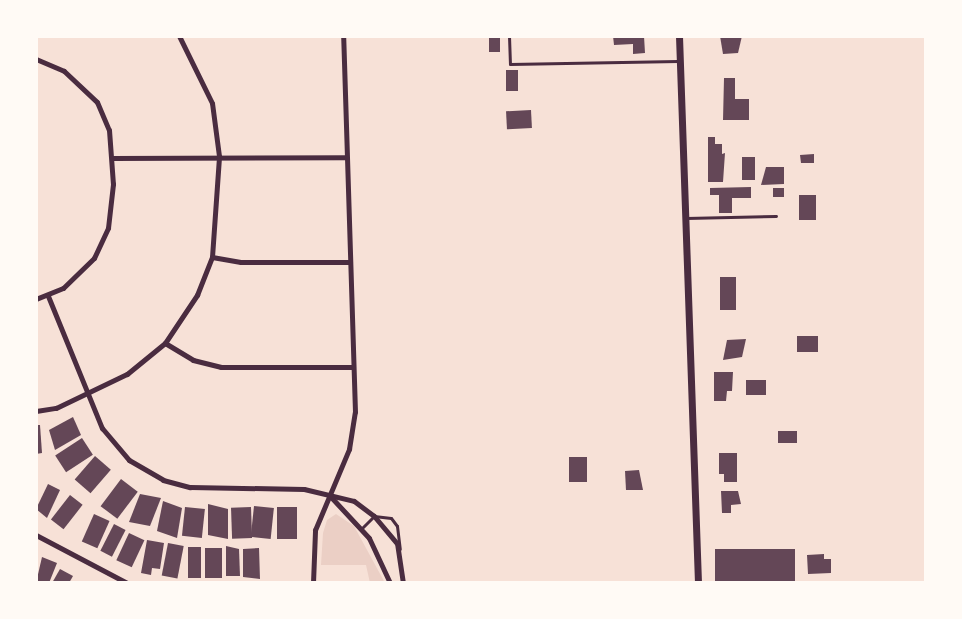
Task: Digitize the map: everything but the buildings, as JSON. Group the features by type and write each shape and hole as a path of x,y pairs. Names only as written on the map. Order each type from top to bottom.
{"street":[{"path":"36,411 56,408 127,374 165,343 197,295 213,257 219,156 212,103 179,36"},
{"path":"312,583 315,530 352,438 353,367 343,36"},
{"path":"679,36 698,583"},
{"path":"36,59 64,71 97,102 109,130 112,158 112,208 102,244 80,274 48,296 36,299"},
{"path":"112,158 346,157"},
{"path":"213,257 241,262 350,262"},
{"path":"48,296 86,394 102,428 119,451 163,480 207,488 304,489 354,501 374,516 401,551 403,583"},
{"path":"165,343 193,360 221,367 353,367"},
{"path":"330,496 362,528 390,583"},
{"path":"36,535 127,583"}],"lane":[{"path":"509,36 510,64 680,61"},
{"path":"684,218 776,216"},
{"path":"362,528 374,516 386,516 394,521 401,551"}],"shaded area":[{"path":"336,514 354,526 385,583 370,583 366,565 321,565 323,533 327,520"}]}
